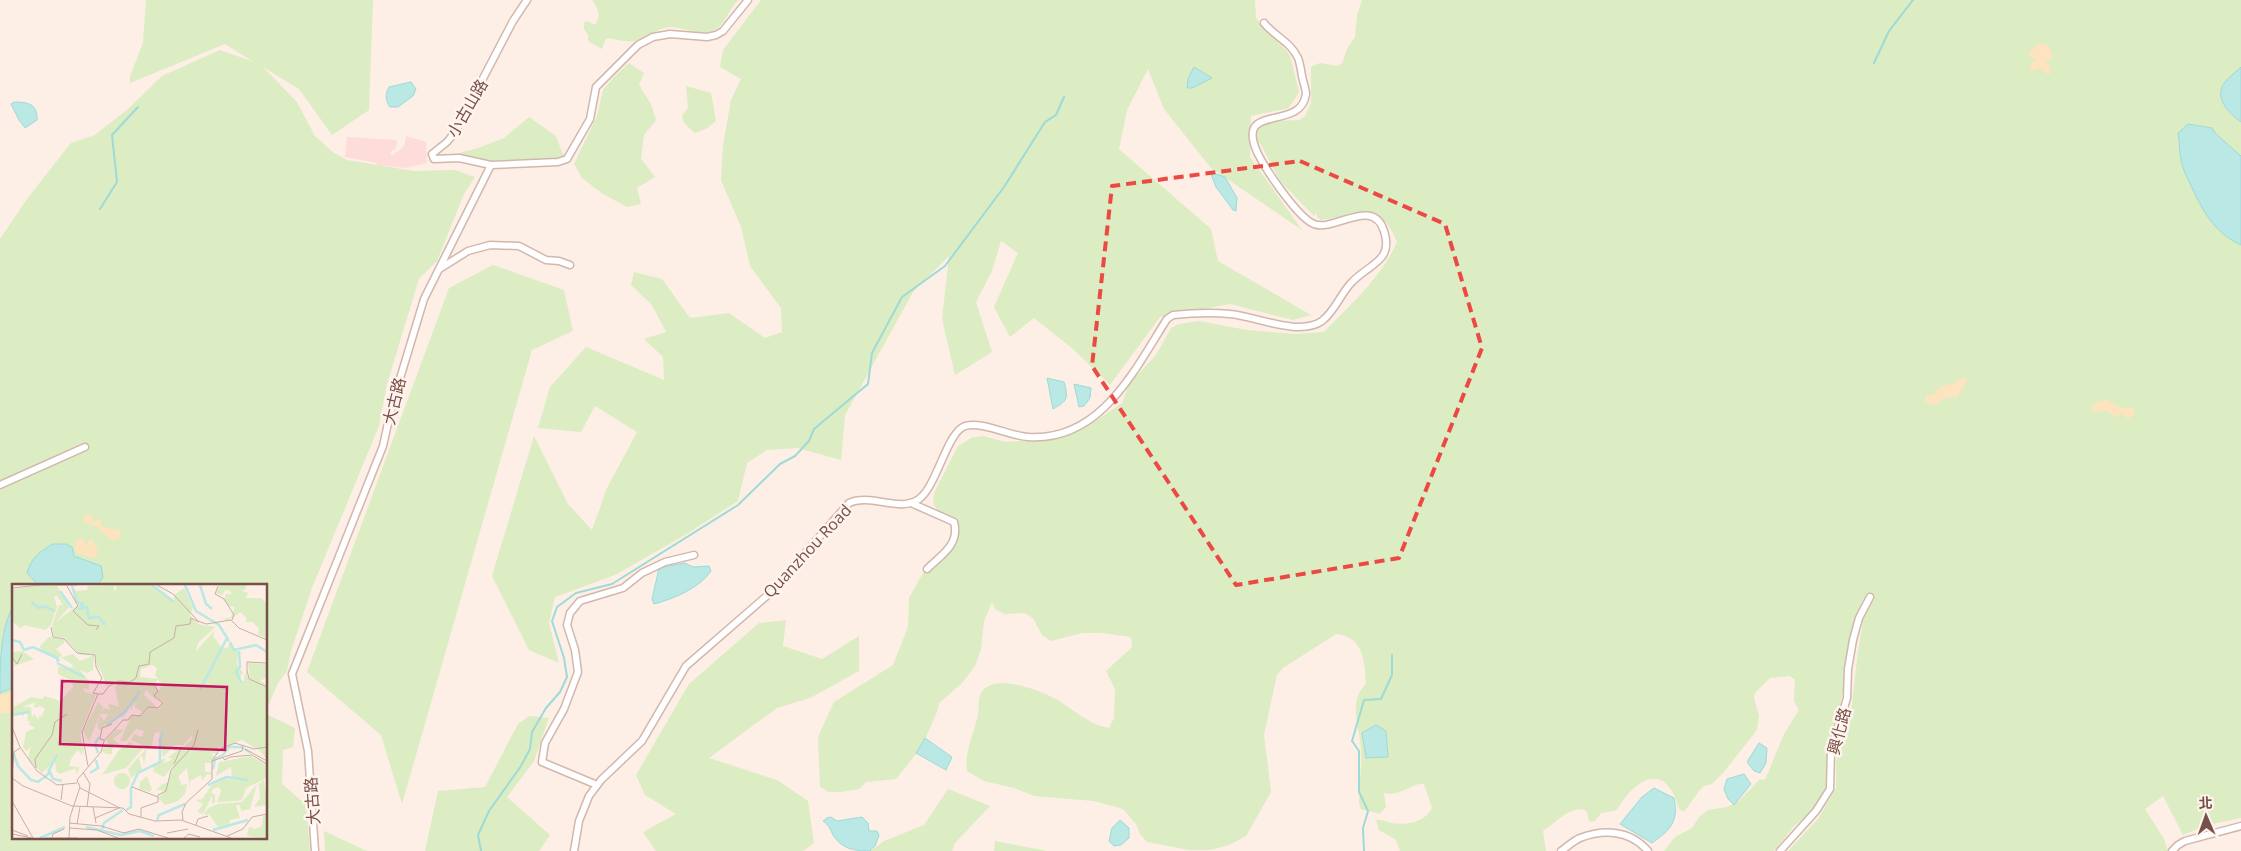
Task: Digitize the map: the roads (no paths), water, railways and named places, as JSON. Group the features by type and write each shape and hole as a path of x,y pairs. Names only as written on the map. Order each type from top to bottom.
{"street":[{"name":"小古山路","path":"492,165 459,158 434,159 432,154 447,142 455,132 513,21 528,0"},
{"path":"492,165 558,162 567,159 590,119 596,88 638,45 653,37 670,34 706,37 716,34 723,31 748,0"},
{"path":"911,503 924,494 956,433 965,426 979,425 1022,437 1050,438 1074,430 1088,422 1117,393 1168,319 1173,316 1231,314 1275,324 1296,327 1308,326 1321,321 1352,281 1384,257 1387,245 1380,222 1374,218 1363,216 1349,217 1326,226 1314,224 1293,207 1259,156 1253,135 1254,128 1258,122 1288,116 1299,110 1306,93 1298,58 1291,47 1271,32 1264,23"},
{"name":"大古路","path":"315,851 308,751 292,674 383,446 392,405 424,299 492,165"},
{"path":"440,268 468,251 490,245 519,246 546,260 559,260 570,265"},
{"path":"0,485 86,447"},
{"name":"Quanzhou Road","path":"574,851 582,813 597,785 642,741 686,666 769,594 849,503 858,499 868,499 911,503 954,522 956,533 954,541 927,569"},
{"path":"597,785 542,762 545,743 564,709 578,672 575,650 567,625 570,613 580,601 623,588 642,573 665,562 694,556"},
{"name":"興化路","path":"1780,851 1816,811 1830,788 1831,751 1847,698 1848,668 1853,640 1859,618 1870,597"},
{"path":"2172,851 2178,845 2185,842 2241,826"},
{"path":"1561,851 1580,838 1611,831 1623,834 1639,842 1648,851"}],"water":[{"path":"1194,67 1212,78 1192,88 1187,88 1188,79"},
{"path":"2241,67 2241,122 2228,111 2222,101 2221,91 2225,82"},
{"path":"411,82 416,89 413,96 398,107 390,107 386,97 389,87"},
{"path":"14,102 28,103 34,107 37,120 25,128 11,104"},
{"path":"2188,124 2212,128 2216,134 2241,156 2241,245 2224,235 2211,221 2185,174 2178,133"},
{"path":"1210,172 1225,177 1237,198 1236,211 1233,210 1216,187"},
{"path":"1047,378 1064,382 1066,388 1066,399 1053,409"},
{"path":"1074,384 1091,388 1090,398 1084,406 1079,407"},
{"path":"53,544 66,544 72,547 74,556 101,566 103,577 99,584 37,584 27,573 31,563 44,549"},
{"path":"685,563 693,567 709,566 711,571 693,588 654,604 652,599 659,568"},
{"path":"12,608 12,686 10,689 0,693 3,635"},
{"path":"1376,725 1386,731 1388,757 1366,758 1362,733"},
{"path":"925,738 952,757 946,770 916,753"},
{"path":"1759,743 1767,748 1766,763 1760,773 1754,771 1747,762"},
{"path":"1744,774 1751,784 1734,805 1728,799 1724,789 1727,779"},
{"path":"1654,788 1674,798 1675,813 1672,825 1652,843 1620,824 1642,797"},
{"path":"831,817 837,821 862,817 868,823 869,831 877,831 879,835 875,846 870,851 854,850 844,846 837,840 823,821"},
{"path":"1120,820 1129,828 1129,838 1121,845 1114,846 1109,841 1112,828"}],"waterway":[{"path":"1874,63 1889,31 1913,0"},
{"path":"481,851 478,835 489,811 521,766 530,749 532,732 546,708 560,692 567,677 564,658 552,621 557,607 576,593 612,584 738,505 780,464 795,456 809,441 814,429 868,384 872,353 902,297 945,266 1004,187 1045,122 1056,115 1064,97"},
{"path":"100,209 117,182 112,135 138,107"},
{"path":"1364,851 1363,828 1368,811 1359,792 1359,751 1352,741 1364,700 1381,699 1392,675 1392,655"}]}
